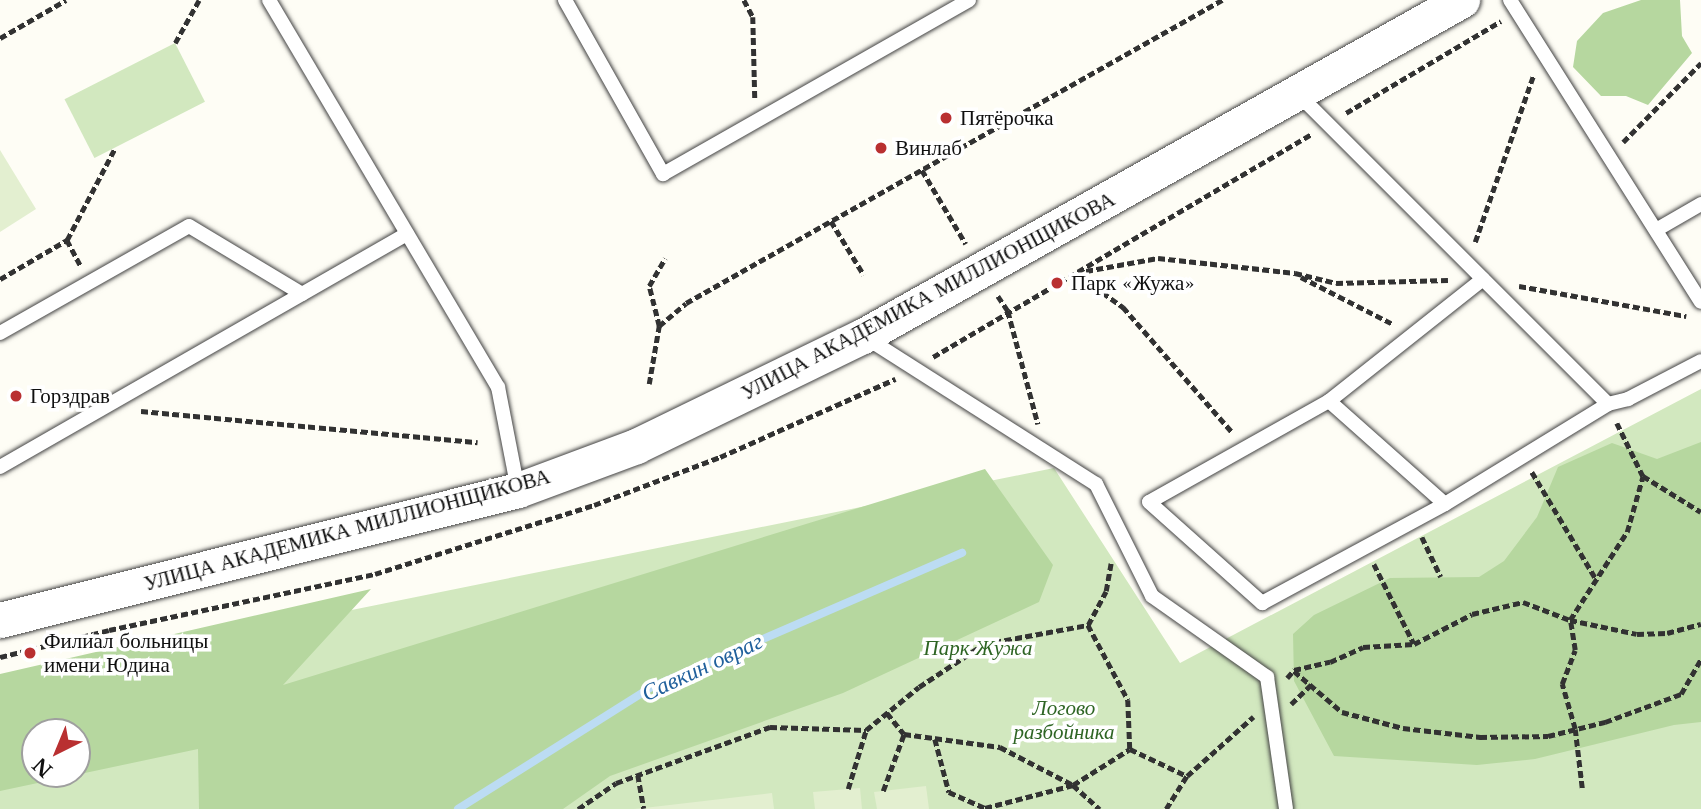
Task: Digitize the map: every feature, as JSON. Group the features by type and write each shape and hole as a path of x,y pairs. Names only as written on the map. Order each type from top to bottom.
{"street":[{"name":"УЛИЦА АКАДЕМИКА МИЛЛИОНЩИКОВА","path":"0,620 518,490 635,446 863,336 1299,94 1462,0"}],"lane":[{"path":"269,0 498,387 518,490"},
{"path":"565,0 663,174 755,119 969,0"},
{"path":"1510,0 1701,302"},
{"path":"1299,94 1608,404"},
{"path":"1656,229 1701,204"},
{"path":"0,334 189,226 302,295"},
{"path":"0,467 407,234"},
{"path":"1483,279 1329,401 1149,502 1262,603 1445,504 1608,404 1628,399 1701,361"},
{"path":"863,336 1096,484 1152,596 1267,677 1286,809"},
{"path":"1329,401 1445,504"}],"path":[{"path":"0,38 66,0"},
{"path":"175,43 198,0"},
{"path":"744,0 753,17 755,119"},
{"path":"659,326 686,303 1222,0"},
{"path":"1467,263 1542,51"},
{"path":"1609,156 1701,63"},
{"path":"0,279 67,240 115,148"},
{"path":"922,170 954,225"},
{"path":"831,221 864,275"},
{"path":"67,240 90,282"},
{"path":"649,384 659,326 649,286 665,258"},
{"path":"1245,447 1123,307 1079,273 1158,258 1295,273 1336,283 1483,279 1687,316"},
{"path":"1295,273 1413,334"},
{"path":"1008,312 1027,392 1048,454"},
{"path":"1608,404 1643,476 1701,512"},
{"path":"104,408 478,442"},
{"path":"1523,457 1596,579"},
{"path":"1583,788 1575,729 1562,684 1575,650 1570,620 1627,532 1643,476"},
{"path":"1414,521 1441,577"},
{"path":"1365,547 1414,644"},
{"path":"1088,625 1106,591 1112,557"},
{"path":"1701,624 1667,632 1637,634 1570,620 1523,602 1472,614 1414,644 1363,648 1330,662 1294,670 1342,712 1404,728 1480,737 1548,736 1681,694 1701,659"},
{"path":"848,789 866,730 919,687 984,644 1088,625"},
{"path":"1088,625 1128,700 1130,749"},
{"path":"1166,809 1187,776 1242,729 1270,698"},
{"path":"887,713 904,734 1000,747 1073,785 1100,809"},
{"path":"578,809 616,783 770,727 866,730"},
{"path":"883,791 904,734"},
{"path":"935,738 948,792 985,808 1073,785 1130,749"},
{"path":"1130,749 1187,776"},
{"path":"638,775 644,808"}],"green space":[{"path":"1641,0 1680,0 1682,36 1692,53 1648,105 1626,96 1601,96 1573,67 1577,41 1603,13"},
{"path":"175,43 205,102 94,158 65,99"},
{"path":"0,150 36,209 0,232"},
{"name":"Парк Жужа","path":"1701,389 1701,809 0,809 0,681 1054,468 1180,663"},
{"path":"1701,442 1701,722 1674,725 1535,759 1477,765 1334,756 1294,681 1293,634 1314,615 1390,578 1479,577 1504,561 1537,517 1558,467 1612,443 1657,459"},
{"path":"985,469 1053,565 1039,602 843,693 610,776 563,809 199,809 198,749 91,772 91,718 21,718 21,787 0,791 0,674 371,589 283,685"},
{"path":"926,786 929,809 877,809 874,792"},
{"path":"860,788 862,809 815,809 813,792"},
{"path":"772,793 774,809 634,809 644,808"}],"waterway":[{"name":"Савкин овраг","path":"458,809 652,687 962,553"}],"place":[{"name":"Пятёрочка","path":"946,118"},
{"name":"Винлаб","path":"881,148"},
{"name":"Парк «Жужа»","path":"1057,283"},
{"name":"Горздрав","path":"16,396"},
{"name":"Филиал больницы имени Юдина","path":"30,653"}],"park label":[{"name":"Логово разбойника","path":"1064,720"}]}
